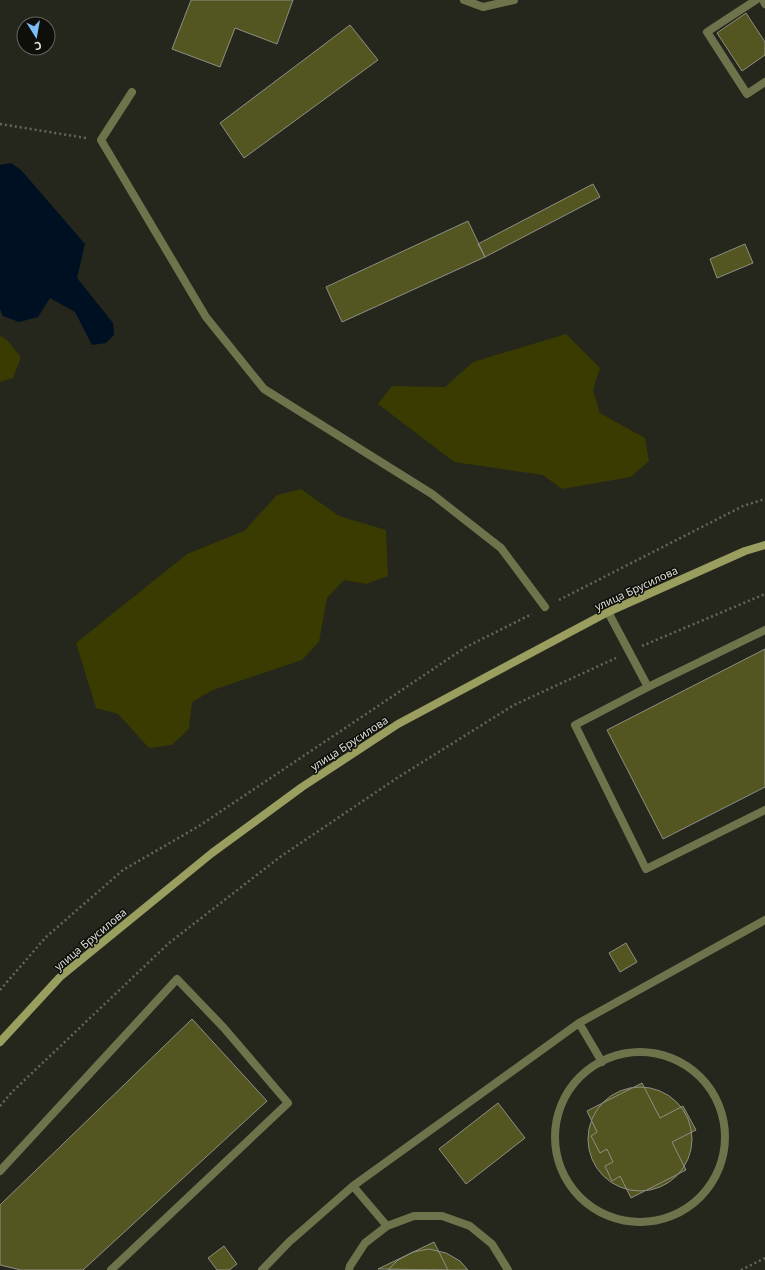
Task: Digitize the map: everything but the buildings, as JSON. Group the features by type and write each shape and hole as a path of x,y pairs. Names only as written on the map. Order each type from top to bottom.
{"street":[{"name":"улица Брусилова","path":"0,1042 60,977 212,853 302,787 398,724 608,612 744,551 765,545"}],"lane":[{"path":"464,0 483,7 514,0"},
{"path":"756,0 707,32 748,94 765,82"},
{"path":"763,0 765,4"},
{"path":"132,92 101,140 206,316 264,389 432,494 501,548 545,607"},
{"path":"608,612 648,687"},
{"path":"765,630 574,725 646,869 765,810"},
{"path":"262,1270 289,1242 353,1186 578,1023 765,920"},
{"path":"0,1171 177,979 224,1028 288,1103 111,1270"},
{"path":"578,1023 602,1062"},
{"path":"639,1051 666,1055 690,1067 709,1087 722,1111 726,1138 721,1165 708,1189 688,1208 664,1219 635,1222 606,1215 582,1199 564,1176 555,1149 556,1119 567,1092 586,1070 602,1062 612,1056 639,1051"},
{"path":"353,1186 387,1226"},
{"path":"349,1270 365,1243 387,1226 414,1216 442,1216 470,1226 492,1244 508,1270"}],"path":[{"path":"0,124 101,140"},
{"path":"0,1106 12,1092 169,943 280,857 397,778 514,705 629,652 765,594"},
{"path":"741,1270 765,1258"}],"shaded area":[{"path":"566,334 600,368 593,390 600,413 645,438 649,461 631,477 562,489 543,475 454,462 378,404 392,386 445,387 473,362"},
{"path":"0,336 6,339 21,357 13,378 0,382"},
{"path":"301,489 339,516 386,530 388,576 366,584 344,580 327,598 319,642 302,660 213,690 192,702 189,729 172,745 149,748 118,714 96,708 76,643 187,554 244,531 277,495"}],"water":[{"path":"11,163 21,170 85,244 77,278 113,323 114,335 106,343 92,345 75,312 50,298 38,317 19,322 3,316 0,309 0,165"}]}
